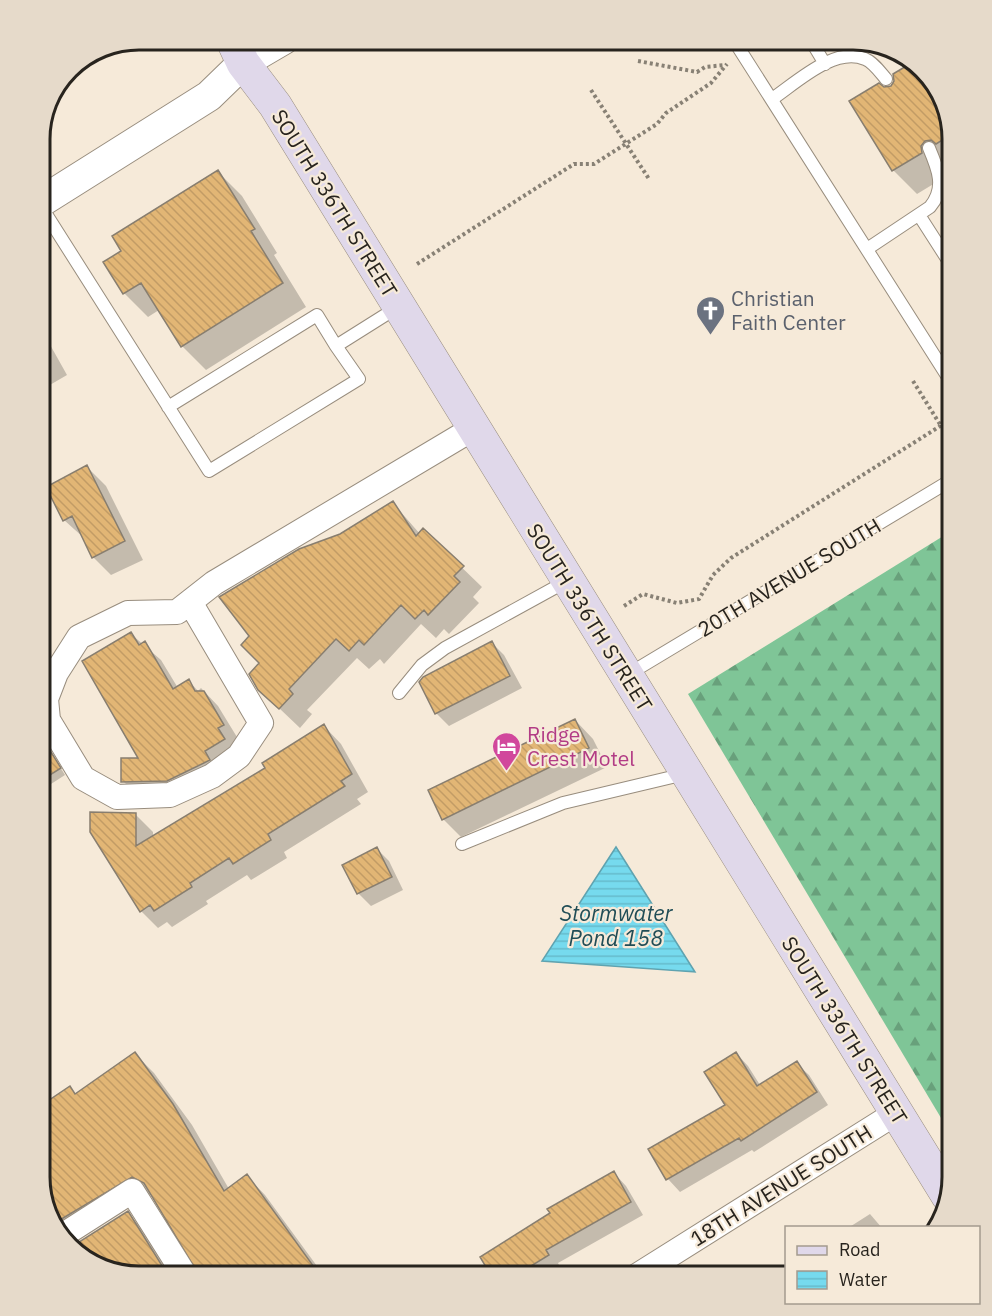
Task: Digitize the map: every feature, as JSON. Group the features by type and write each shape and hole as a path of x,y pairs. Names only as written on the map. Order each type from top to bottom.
{"main road":[{"name":"SOUTH 336TH STREET","path":"237,51 275,105 942,1186"}],"street":[{"path":"50,196 209,96 237,51"},
{"path":"49,690 56,673 79,637 128,614 177,612 214,583 474,428"},
{"path":"49,722 83,778 117,797 170,795 212,776 239,756 261,723 190,602"},
{"name":"18TH AVENUE SOUTH","path":"653,1266 896,1113"},
{"path":"69,1231 132,1191 179,1266"}],"lane":[{"path":"741,50 942,368"},
{"path":"817,50 825,64"},
{"path":"772,99 825,64 842,58 866,59 886,79"},
{"path":"867,249 930,207 939,190 940,175 929,148"},
{"path":"919,214 942,251"},
{"path":"50,220 168,407 209,471 359,379 317,315 168,407"},
{"path":"336,346 399,306"},
{"name":"20TH AVENUE SOUTH","path":"626,676 942,486"},
{"path":"399,693 422,665 444,648 568,581"},
{"path":"462,844 563,803 687,774"}],"path":[{"path":"417,264 574,164 594,164 657,124 666,113 711,83 726,64 743,53"},
{"path":"638,61 697,72 705,67 726,64"},
{"path":"591,90 649,179"},
{"path":"624,606 643,594 677,603 699,599 713,575 731,558 941,426 913,381"}],"green space":[{"path":"942,537 942,1120 688,694"}],"water":[{"name":"Stormwater Pond 158","path":"616,847 695,972 542,961"}],"building":[{"path":"906,66 927,89 938,110 942,140 936,144 931,140 925,141 921,146 922,153 892,171 849,101 879,83 884,87 891,86 894,81 893,74"},
{"path":"218,170 255,229 251,231 283,283 181,347 141,283 123,294 103,262 121,251 112,236"},
{"path":"87,465 125,541 92,558 72,516 63,521 50,494 50,485"},
{"path":"393,501 416,536 423,528 464,566 454,576 460,582 428,615 424,610 415,619 401,605 364,645 359,640 349,651 336,639 289,689 293,694 279,709 258,690 249,674 259,663 241,645 249,636 219,597 299,549 340,534"},
{"path":"131,632 139,645 145,641 173,689 189,679 195,691 204,691 224,725 218,728 225,739 205,751 210,760 167,781 121,782 121,758 138,758 82,661"},
{"path":"492,641 510,676 435,714 419,682 423,677"},
{"name":"Ridge Crest Motel","path":"575,719 589,748 442,820 428,790"},
{"path":"324,724 352,774 341,781 345,786 268,834 271,840 233,864 229,858 190,883 192,887 154,911 150,905 140,912 90,832 90,812 136,813 136,846 265,768 262,763"},
{"path":"49,750 61,768 49,775"},
{"path":"377,847 392,877 357,894 342,865"},
{"path":"135,1052 173,1104 224,1191 247,1174 313,1266 193,1266 144,1183 132,1177 61,1220 50,1189 49,1100 70,1086 75,1094"},
{"path":"736,1052 757,1086 797,1061 817,1092 741,1141 739,1138 666,1180 648,1149 725,1105 704,1072"},
{"path":"614,1171 631,1202 546,1250 549,1255 531,1266 485,1266 480,1257 550,1213 547,1209"},
{"path":"128,1211 162,1266 127,1266 105,1260 94,1255 78,1242"}],"place":[{"name":"Christian Faith Center","path":"710,336"},
{"name":"Ridge Crest Motel","path":"506,772"}]}
